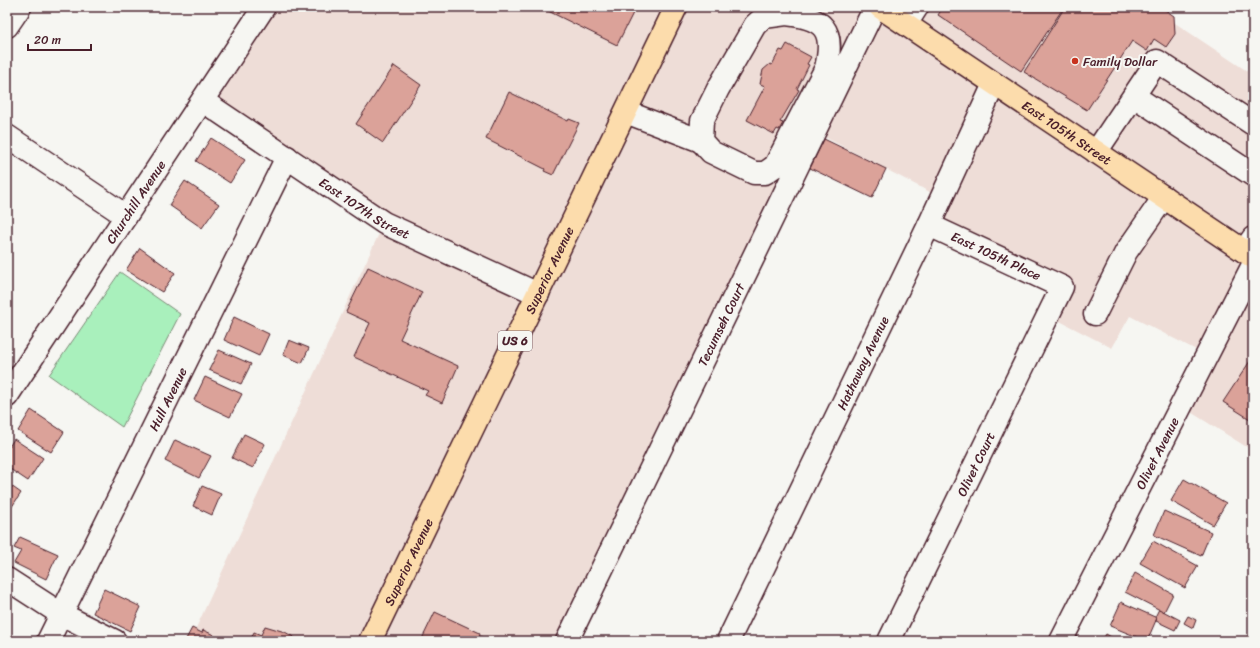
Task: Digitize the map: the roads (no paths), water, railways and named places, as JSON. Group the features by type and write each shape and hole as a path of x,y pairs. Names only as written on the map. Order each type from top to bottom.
{"main road":[{"name":"Superior Avenue","path":"370,641 676,7"},
{"name":"East 105th Street","path":"880,7 911,16 994,84 1251,253"}],"street":[{"path":"7,26 20,7"},
{"name":"Churchill Avenue","path":"7,396 264,7"},
{"name":"Tecumseh Court","path":"567,641 875,7"},
{"path":"626,112 701,141 711,152 754,173 765,174 775,166 826,68 830,52 828,36 816,13 804,16 775,15 764,17 755,25 718,89 702,121 701,141"},
{"path":"1096,152 1157,61 1253,124"},
{"name":"Hathaway Avenue","path":"728,641 929,225 994,84"},
{"path":"1134,96 1253,175"},
{"name":"East 107th Street","path":"203,101 384,223 538,294"},
{"path":"7,136 126,216"},
{"name":"Hull Avenue","path":"48,641 287,157"},
{"path":"1095,314 1126,252 1164,197"},
{"name":"East 105th Place","path":"929,225 1062,287"},
{"name":"Olivet Avenue","path":"1061,641 1251,253"},
{"name":"Olivet Court","path":"890,641 1062,287"},
{"path":"7,579 61,614 115,641"}],"place":[{"name":"Family Dollar","path":"1075,61"}]}
